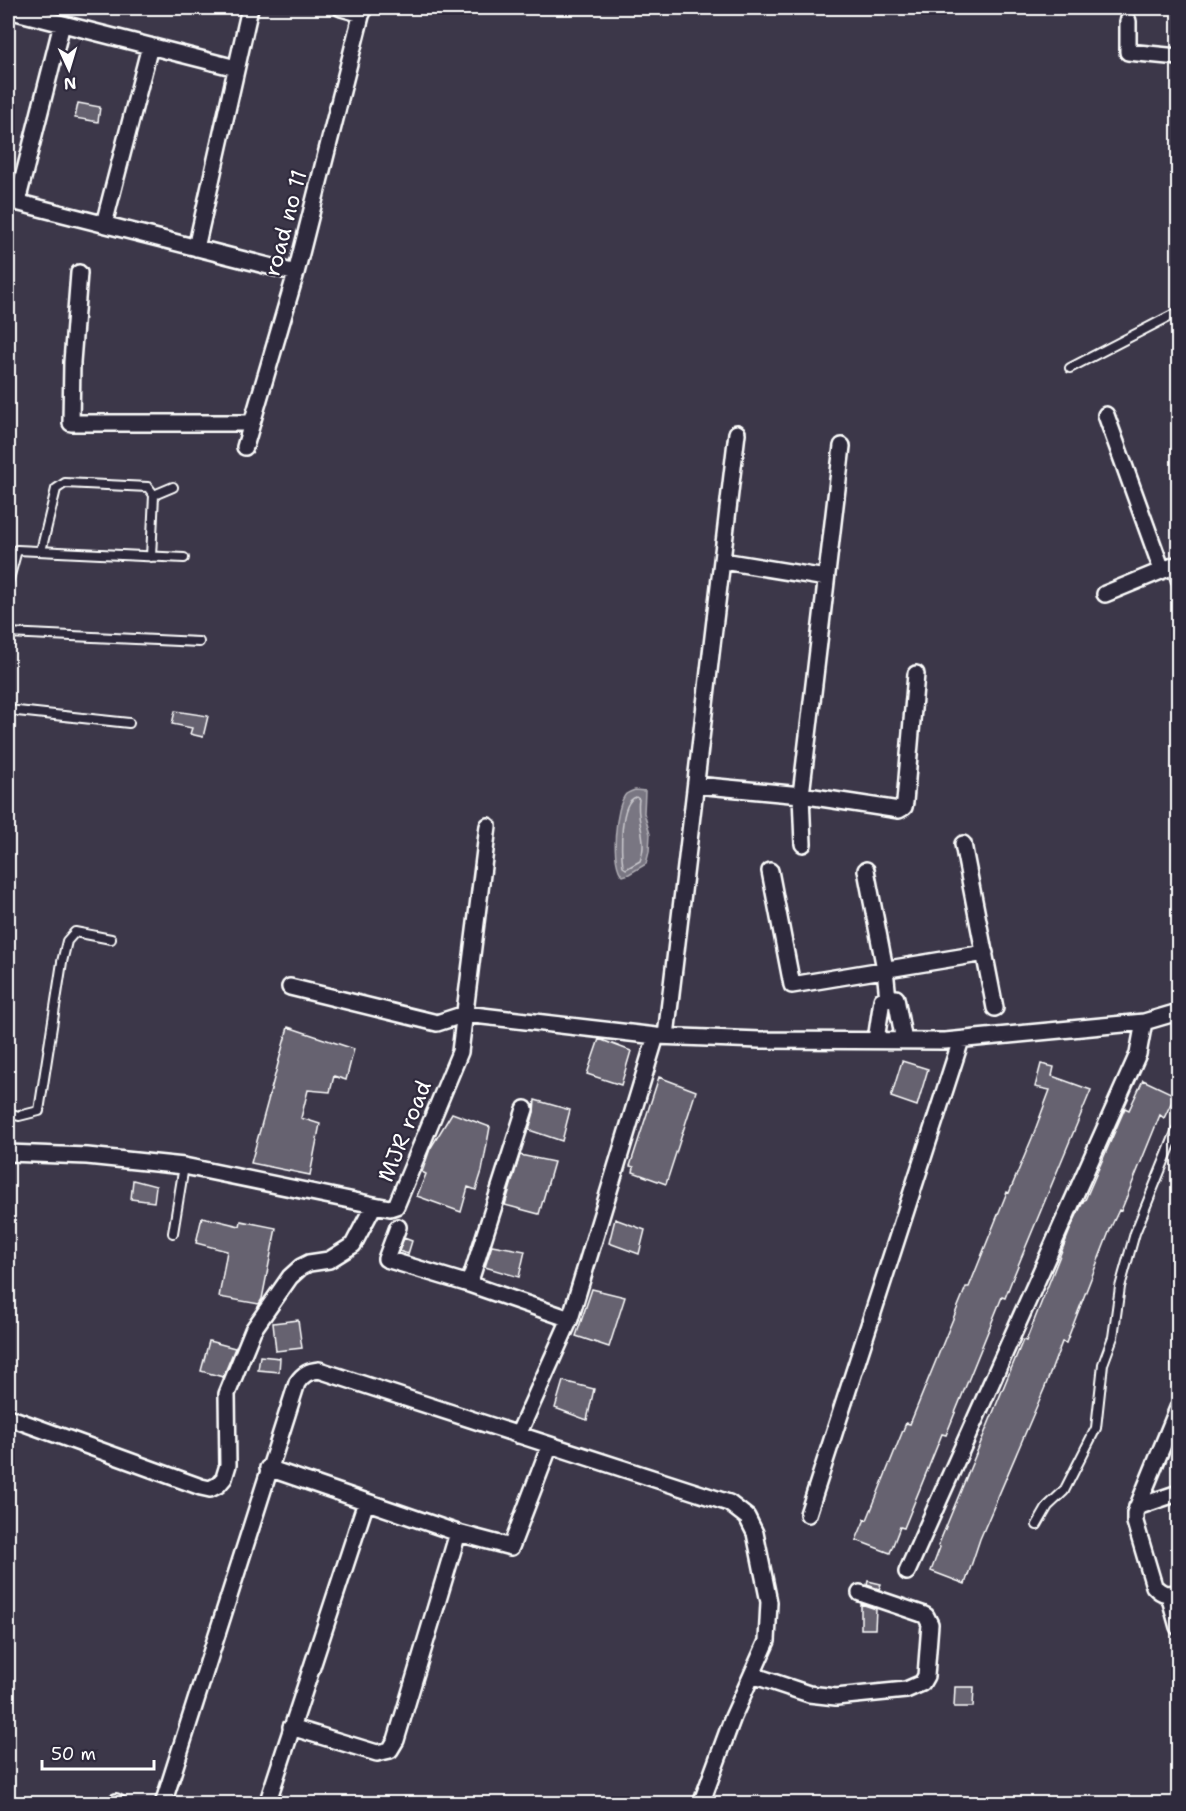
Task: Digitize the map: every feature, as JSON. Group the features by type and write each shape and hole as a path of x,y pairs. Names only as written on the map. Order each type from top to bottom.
{"street":[{"path":"196,248 250,8"},
{"path":"341,8 363,11"},
{"path":"8,10 236,68"},
{"name":"road no 11","path":"245,447 250,423 271,361 296,273 363,11"},
{"path":"1128,21 1128,52 1179,57"},
{"path":"62,24 12,201 296,273"},
{"path":"104,224 150,46"},
{"path":"79,273 72,362 71,423 250,423"},
{"path":"1105,594 1170,567 1106,415"},
{"path":"518,1435 570,1319 661,1036 696,785 737,434"},
{"path":"802,844 801,795 842,446"},
{"path":"723,561 826,578"},
{"path":"696,785 801,795 899,810 904,807 916,674"},
{"name":"MJR road","path":"8,1153 87,1156 184,1166 374,1205 390,1208 396,1206 460,1052 488,826"},
{"path":"963,844 995,1008"},
{"path":"866,870 885,969 888,999"},
{"path":"771,871 792,985 985,953"},
{"path":"290,987 437,1023 465,1014 661,1036 760,1040 961,1040 1144,1022 1179,1012"},
{"path":"876,1040 882,1000 896,998 904,1041"},
{"path":"907,1572 1138,1054 1144,1022"},
{"path":"808,1514 961,1040"},
{"path":"470,1284 525,1109"},
{"path":"8,1417 201,1487 210,1489 218,1485 224,1478 228,1465 227,1394 253,1330 290,1277 309,1263 329,1260 352,1245 374,1205"},
{"path":"398,1227 386,1259 470,1284 570,1319"},
{"path":"163,1803 297,1383 309,1371 319,1370 729,1503 747,1517 755,1533 769,1602 767,1641 733,1717 701,1803"},
{"path":"1179,1408 1135,1513 1135,1522 1154,1586 1160,1593 1174,1593 1179,1627"},
{"path":"268,1468 458,1533 511,1547 550,1445"},
{"path":"1137,1507 1179,1493"},
{"path":"267,1803 366,1502"},
{"path":"291,1728 377,1753 390,1750 396,1740 458,1533"},
{"path":"752,1675 809,1694 836,1697 906,1690 922,1683 926,1676 930,1624 928,1620 922,1614 860,1593"}],"lane":[{"path":"1070,368 1179,312"},
{"path":"41,551 56,489 65,483 148,487 154,495 151,556"},
{"path":"154,495 173,487"},
{"path":"8,583 17,550 184,558"},
{"path":"1170,567 1179,588"},
{"path":"8,633 199,642"},
{"path":"8,710 129,723"},
{"path":"8,1113 19,1116 39,1111 67,941 75,932 111,939"},
{"path":"1037,1525 1048,1506 1064,1491 1096,1428 1103,1364 1113,1337 1120,1287 1136,1233 1179,1127"},
{"path":"173,1233 184,1166"}],"water":[{"path":"635,790 645,791 644,813 650,834 649,852 646,864 623,876 616,861 617,823 622,801 626,794"}],"building":[{"path":"78,103 100,107 98,122 75,118"},
{"path":"175,711 208,716 203,737 190,734 192,728 172,724"},
{"path":"288,1027 354,1049 346,1080 334,1076 330,1092 308,1090 301,1118 320,1124 310,1175 251,1163"},
{"path":"599,1039 631,1051 621,1085 587,1074"},
{"path":"902,1061 928,1069 917,1106 891,1097"},
{"path":"1041,1064 1054,1067 1052,1076 1091,1090 1005,1298 1002,1297 946,1435 942,1434 904,1528 900,1527 890,1553 856,1540 865,1519 867,1520 906,1423 910,1424 966,1287 969,1287 1007,1192 1009,1193 1032,1138 1050,1090 1035,1087"},
{"path":"659,1077 696,1091 666,1184 633,1172 634,1167 630,1166"},
{"path":"1143,1080 1175,1095 1164,1118 1160,1115 1121,1211 1119,1210 1111,1227 1066,1343 1062,1342 980,1539 965,1584 931,1571 940,1547 938,1546 1023,1340 1026,1341 1072,1225 1125,1108 1129,1110"},
{"path":"535,1100 570,1110 562,1141 529,1130"},
{"path":"452,1113 490,1127 476,1190 468,1187 461,1212 417,1196 426,1174 422,1172 430,1149"},
{"path":"520,1155 554,1162 539,1214 505,1205"},
{"path":"133,1180 156,1186 154,1202 131,1199"},
{"path":"202,1217 240,1226 241,1221 276,1228 262,1299 259,1304 219,1297 227,1251 196,1243"},
{"path":"615,1219 645,1230 639,1254 609,1243"},
{"path":"404,1238 412,1241 408,1254 399,1251"},
{"path":"492,1245 525,1251 519,1277 485,1267"},
{"path":"592,1289 625,1297 609,1347 576,1336"},
{"path":"298,1320 302,1348 276,1351 273,1323"},
{"path":"209,1341 235,1348 223,1377 201,1371"},
{"path":"260,1356 280,1358 279,1372 258,1370"},
{"path":"563,1381 594,1389 587,1420 555,1408"},
{"path":"868,1581 881,1584 879,1589 867,1585"},
{"path":"861,1604 876,1609 875,1629 861,1629"},
{"path":"955,1687 974,1687 973,1707 954,1707"}]}
